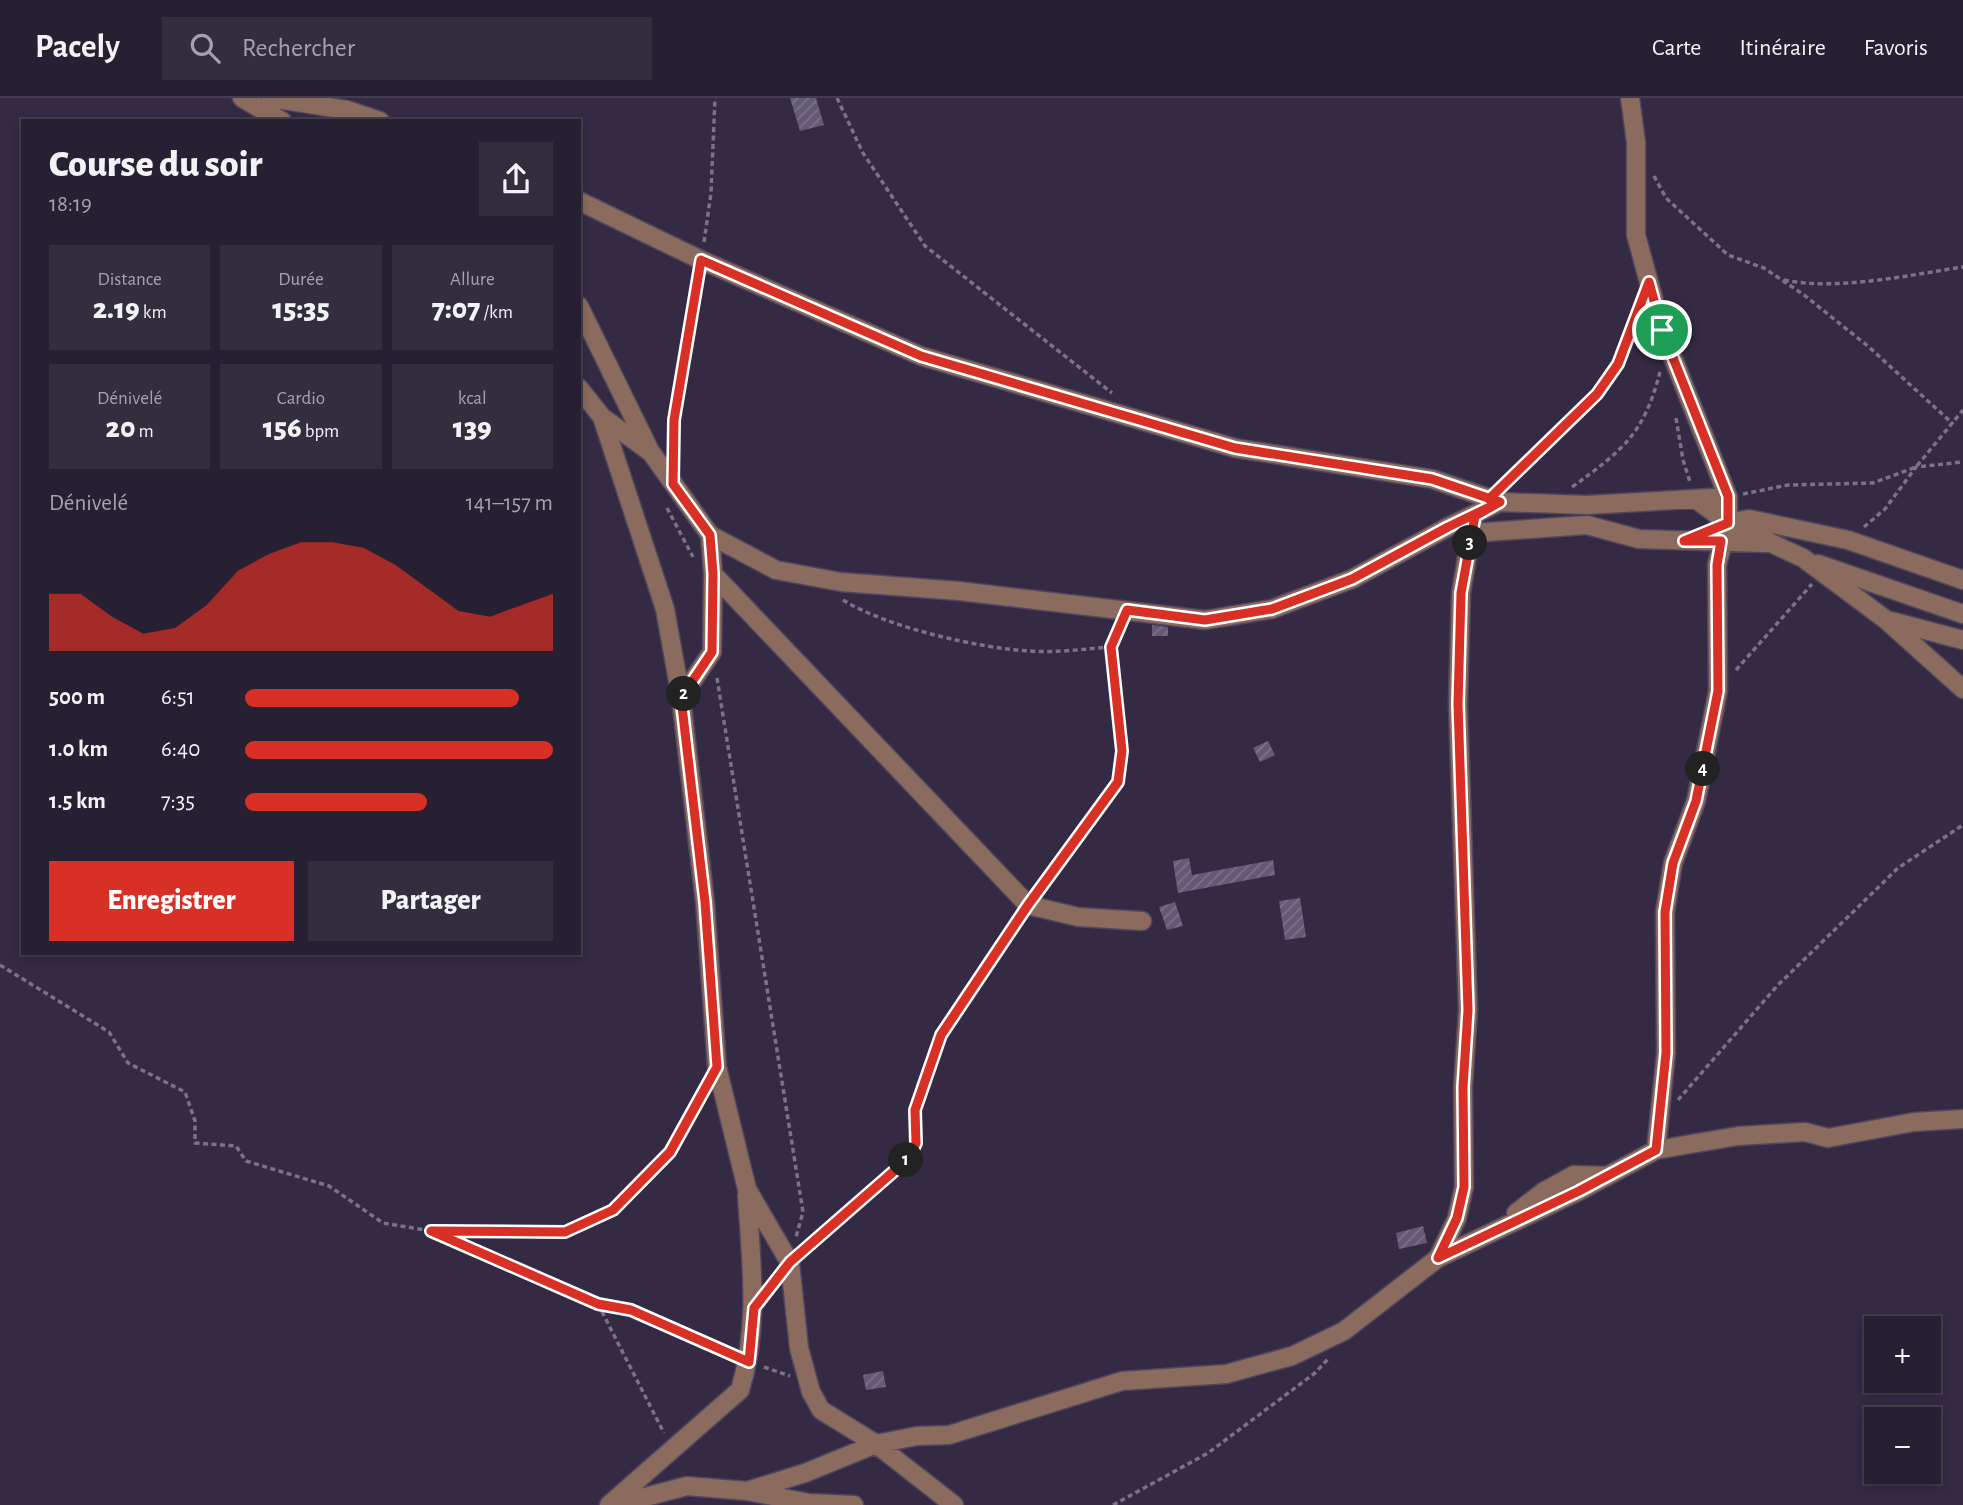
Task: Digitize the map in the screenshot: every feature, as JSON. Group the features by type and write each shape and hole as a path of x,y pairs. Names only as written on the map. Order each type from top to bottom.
{"street":[{"path":"242,98 279,119"},
{"path":"271,98 347,110 374,119"},
{"path":"1630,98 1636,142 1636,235 1662,330 1728,496 1728,523 1721,541 1717,565 1718,691 1696,801 1673,863 1665,912 1666,1053 1656,1150"},
{"path":"581,202 701,260 921,356 1235,448 1432,479 1494,501 1548,504 1697,500 1728,496"},
{"path":"581,310 667,490 710,535 776,570 806,576 841,582 1205,620 1272,609 1352,579 1448,527 1473,524 1587,525 1639,539 1766,543"},
{"path":"581,391 602,417 650,452"},
{"path":"602,417 665,609 681,698 705,902 717,1067 747,1189 754,1308 749,1362 740,1390 671,1448 612,1505"},
{"path":"1697,500 1728,523 1755,534 1766,543 1963,614"},
{"path":"1438,1258 1457,1218 1464,1187 1463,1087 1468,1010 1458,704 1461,593 1473,524 1494,501"},
{"path":"1684,541 1728,523 1749,519 1848,540 1963,580"},
{"path":"681,698 712,652 713,574 710,535"},
{"path":"1803,558 1885,619 1963,689"},
{"path":"713,574 1028,905 1078,917 1142,921"},
{"path":"1885,619 1963,640"},
{"path":"747,1491 805,1473 876,1444 917,1436 949,1435 1122,1381 1226,1374 1292,1356 1344,1331 1438,1258 1656,1150 1805,1132 1828,1138 1914,1122 1963,1119"},
{"path":"747,1189 790,1262 799,1348 811,1392 821,1410 876,1444 954,1505"},
{"path":"612,1505 687,1486 747,1491 808,1503 854,1505"},
{"path":"747,1491 762,1505"}],"path":[{"path":"696,564 667,490 674,420 711,193 715,98"},
{"path":"837,98 863,153 925,246 1114,394"},
{"path":"1636,142 1666,198 1694,225 1728,255 1764,268 1781,279 1869,347 1953,424"},
{"path":"1781,279 1803,284 1963,267"},
{"path":"1494,501 1597,394 1618,364 1649,282"},
{"path":"1548,504 1624,447 1651,408 1663,360"},
{"path":"1916,467 1963,410"},
{"path":"1728,496 1788,485 1873,483 1916,467 1963,462"},
{"path":"839,597 860,611 955,640 1030,651 1111,647"},
{"path":"790,1262 909,1158 916,1143 915,1110 941,1035 1028,905 1118,782 1122,751 1111,647 1127,610"},
{"path":"712,652 803,1212 790,1262"},
{"path":"1661,1121 1777,986 1898,868 1963,825"},
{"path":"0,965 109,1032 128,1063 185,1092 195,1121 195,1143 236,1146 246,1161 329,1186 383,1223 431,1231 565,1232 613,1210 670,1152 717,1067"},
{"path":"431,1231 598,1304 631,1310 749,1362 788,1375 811,1392"},
{"path":"598,1304 650,1400 671,1448"},
{"path":"1113,1505 1208,1452 1315,1373 1333,1354"}],"building":[{"path":"790,98 816,98 824,125 800,131"},
{"path":"1152,625 1168,627 1168,636 1152,636"},
{"path":"1268,741 1275,755 1260,762 1253,748"},
{"path":"1189,858 1192,875 1273,860 1275,875 1178,893 1173,861"},
{"path":"1300,898 1306,937 1285,940 1279,901"},
{"path":"1175,902 1183,926 1167,930 1159,907"},
{"path":"1423,1226 1427,1243 1399,1249 1396,1233"},
{"path":"883,1371 886,1387 866,1390 863,1375"}],"route":[{"path":"1662,330 1649,282 1618,364 1597,394 1489,499 1500,502 1475,516 1448,527 1352,579 1272,609 1205,620 1127,610 1111,647 1122,751 1118,782 1028,905 941,1035 915,1110 916,1143 909,1158 790,1262 754,1308 749,1362 631,1310 598,1304 431,1231 565,1232 613,1210 670,1152 717,1067 705,902 681,698 712,652 713,574 710,535 673,484 672,450 674,420 701,260 921,356 1235,448 1432,479 1489,499 1500,502 1475,516 1461,593 1458,704 1468,1010 1463,1087 1464,1187 1457,1218 1438,1258 1579,1191 1656,1150 1666,1053 1665,912 1673,863 1696,801 1718,691 1717,565 1721,541 1684,541 1728,523 1728,496 1662,330"}]}
